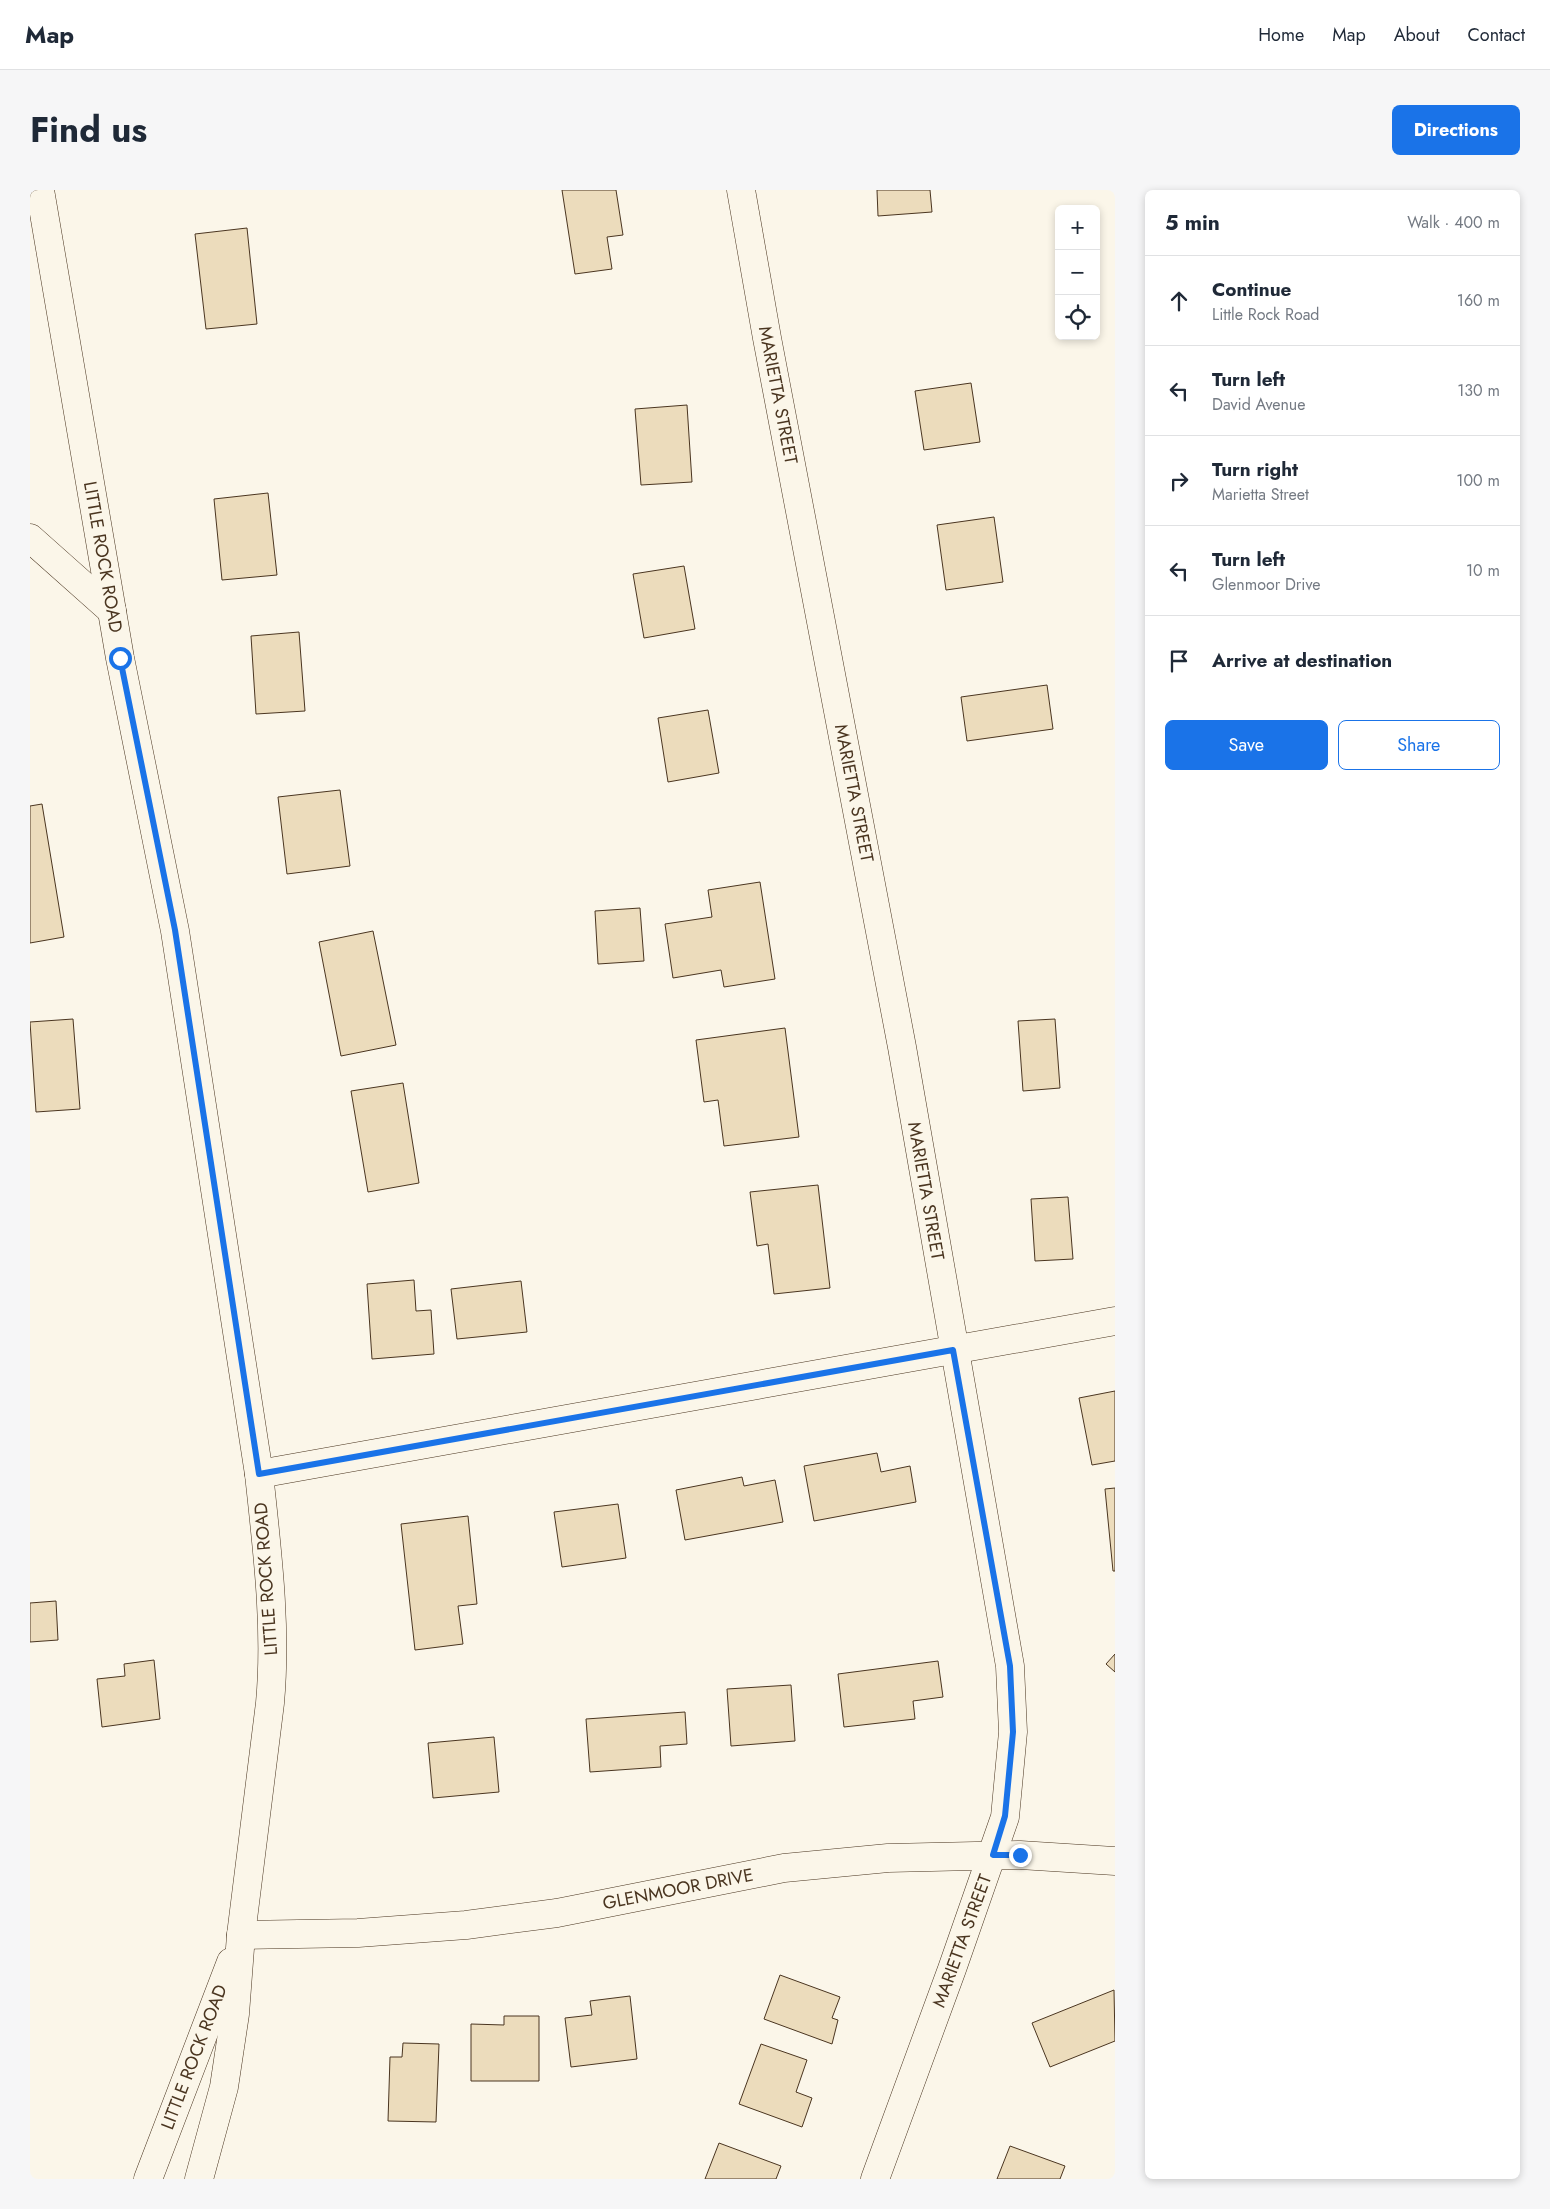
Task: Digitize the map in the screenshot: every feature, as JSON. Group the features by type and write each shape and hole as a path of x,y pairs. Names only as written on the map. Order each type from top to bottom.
{"street":[{"name":"LITTLE ROCK ROAD","path":"40,190 112,611 175,930 259,1474 266,1541 273,1674 261,1786 241,1934 235,2014 224,2087 199,2179"},
{"name":"MARIETTA STREET","path":"742,190 767,338 902,1047 953,1350 1010,1666 1013,1732 1005,1816 993,1855 875,2179"},
{"path":"30,538 112,611"},
{"path":"259,1474 1115,1321"},
{"name":"GLENMOOR DRIVE","path":"241,1934 358,1933 466,1925 558,1913 784,1868 888,1858 993,1855 1115,1861"},
{"name":"LITTLE ROCK ROAD","path":"148,2179 241,1934"}],"building":[{"path":"562,190 616,190 623,235 607,237 612,269 575,274"},
{"path":"877,190 930,190 932,212 878,216"},
{"path":"247,228 257,324 206,329 195,234"},
{"path":"971,383 980,442 924,450 915,391"},
{"path":"687,405 692,482 641,485 635,409"},
{"path":"268,493 277,575 222,580 214,499"},
{"path":"994,517 1003,582 946,590 937,525"},
{"path":"684,566 695,629 644,638 633,574"},
{"path":"299,632 305,711 256,714 251,636"},
{"path":"1047,685 1053,729 967,741 961,697"},
{"path":"708,710 719,773 668,782 658,718"},
{"path":"340,790 350,866 287,874 278,797"},
{"path":"42,804 64,937 30,943 30,806"},
{"path":"760,882 775,979 724,987 721,970 673,978 665,924 712,917 708,890"},
{"path":"640,908 644,961 598,964 595,911"},
{"path":"373,931 396,1045 341,1056 319,942"},
{"path":"73,1019 80,1109 36,1112 30,1022"},
{"path":"1055,1019 1060,1088 1023,1091 1018,1021"},
{"path":"785,1028 799,1137 724,1146 718,1100 704,1102 696,1040"},
{"path":"403,1083 419,1183 368,1192 351,1091"},
{"path":"818,1185 830,1288 774,1294 768,1244 757,1246 750,1192"},
{"path":"1068,1197 1073,1259 1035,1261 1031,1199"},
{"path":"414,1280 416,1311 431,1310 434,1354 372,1359 367,1284"},
{"path":"521,1281 527,1332 457,1339 451,1289"},
{"path":"1115,1391 1115,1461 1092,1465 1079,1398"},
{"path":"877,1453 881,1472 910,1466 916,1502 814,1521 804,1466"},
{"path":"742,1477 744,1486 775,1480 783,1522 685,1540 676,1490"},
{"path":"1115,1488 1115,1571 1113,1571 1105,1489"},
{"path":"618,1504 626,1558 562,1567 554,1512"},
{"path":"468,1516 477,1604 458,1606 463,1644 415,1650 401,1524"},
{"path":"56,1601 58,1640 30,1642 30,1603"},
{"path":"1115,1654 1115,1672 1106,1664"},
{"path":"154,1660 160,1719 102,1727 97,1679 125,1676 124,1664"},
{"path":"938,1661 943,1697 913,1701 915,1719 844,1727 838,1674"},
{"path":"791,1685 795,1741 731,1746 727,1689"},
{"path":"685,1712 687,1744 660,1746 661,1767 590,1772 586,1719"},
{"path":"494,1737 499,1792 433,1798 428,1743"},
{"path":"780,1975 840,1997 832,2018 838,2020 832,2044 764,2019"},
{"path":"1114,1990 1115,2041 1050,2067 1032,2023"},
{"path":"630,1996 637,2059 571,2067 565,2018 592,2015 590,2001"},
{"path":"504,2016 539,2016 539,2081 471,2081 471,2024 504,2025"},
{"path":"403,2043 439,2044 436,2122 388,2121 390,2057 402,2057"},
{"path":"761,2044 807,2060 796,2092 812,2098 802,2127 739,2104"},
{"path":"719,2143 781,2166 776,2179 705,2179"},
{"path":"1010,2146 1065,2166 1060,2179 997,2179"}],"route":[{"path":"120,658 175,930 259,1474 953,1350 1010,1666 1013,1732 1005,1816 993,1855 1020,1855"}]}
